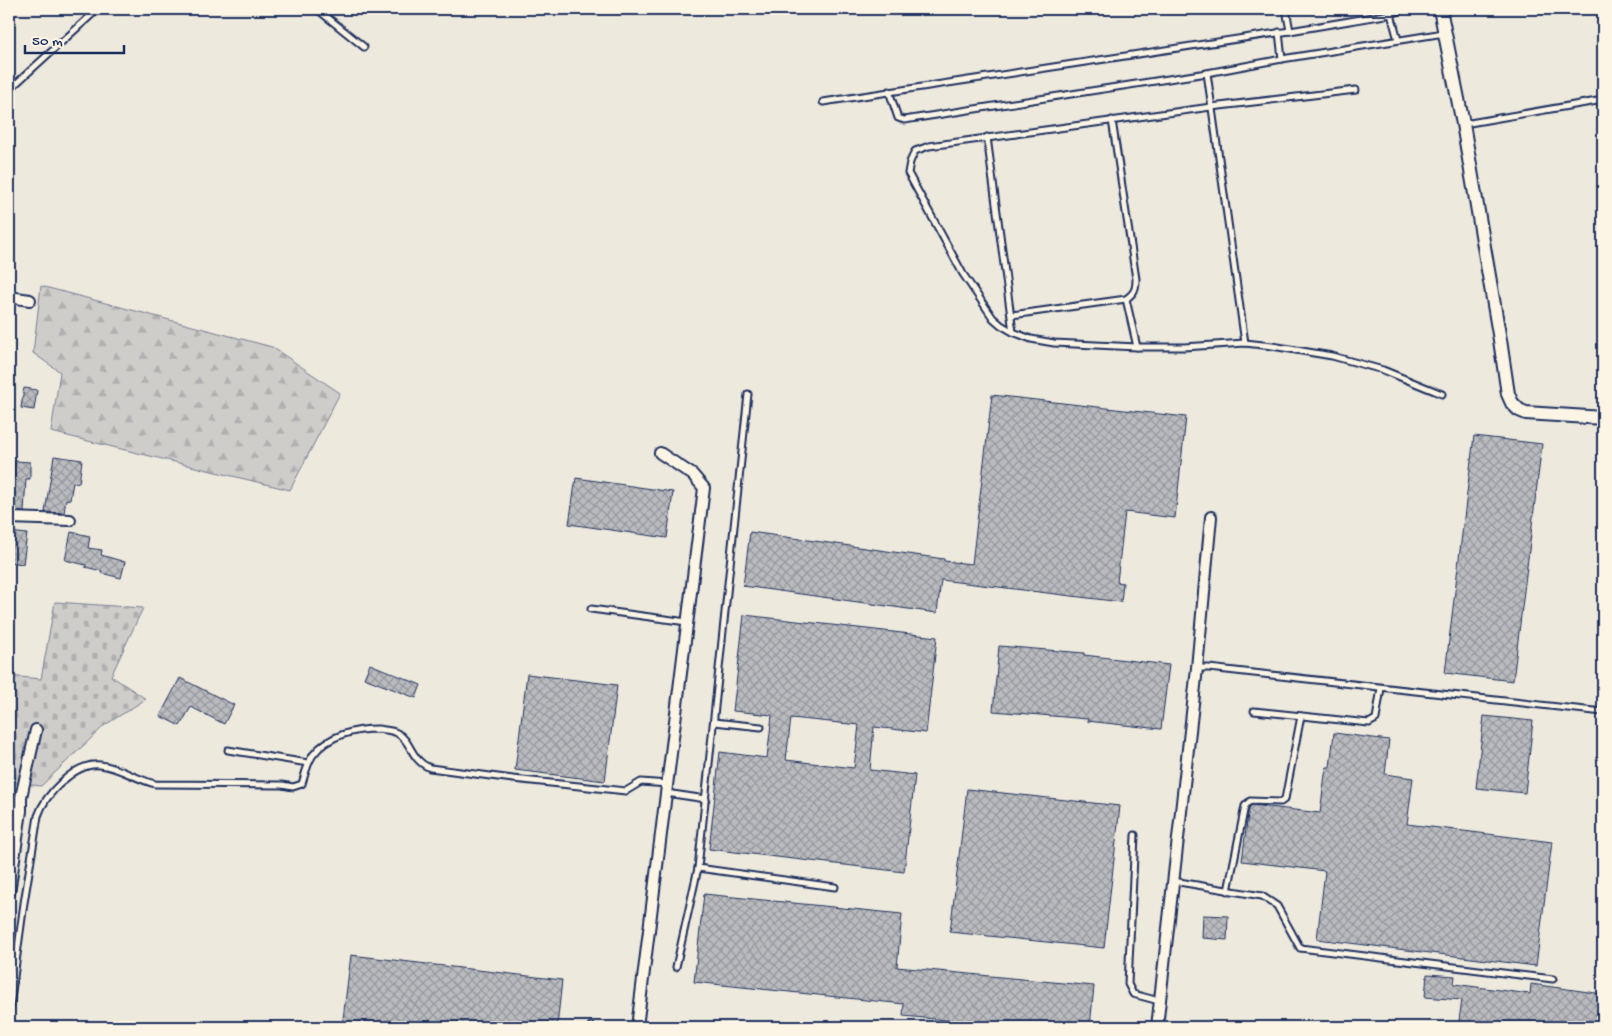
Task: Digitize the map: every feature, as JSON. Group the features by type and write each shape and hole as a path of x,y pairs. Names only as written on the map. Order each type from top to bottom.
{"street":[{"path":"1440,9 1463,124 1508,394 1512,404 1526,413 1603,418"},
{"path":"9,297 30,300"},
{"path":"637,1027 704,488 693,475 660,453"},
{"path":"1157,1027 1197,668 1211,517"},
{"path":"9,518 70,520"},
{"path":"9,893 21,811 21,797 36,730"}],"lane":[{"path":"9,90 98,9"},
{"path":"316,9 364,47"},
{"path":"1286,9 1290,31"},
{"path":"822,102 1290,31 1392,14 1405,9"},
{"path":"1392,14 1398,40"},
{"path":"1279,32 1282,59"},
{"path":"889,91 898,118 904,120 1207,73 1444,33"},
{"path":"1207,73 1245,343"},
{"path":"1356,90 1211,107 929,146 915,151 908,173 963,274 993,318 1013,332 1032,339 1054,342 1137,347 1184,347 1245,343 1272,346 1332,356 1383,370 1442,394"},
{"path":"1463,124 1603,100"},
{"path":"1012,315 1126,300 1134,292 1136,279 1112,120"},
{"path":"987,137 1013,332"},
{"path":"1126,300 1137,347"},
{"path":"676,967 698,868 748,394"},
{"path":"591,609 688,622"},
{"path":"1197,668 1603,712"},
{"path":"1254,711 1369,723 1376,719 1381,688"},
{"path":"1228,891 1247,802 1281,802 1285,799 1301,716"},
{"path":"714,722 761,727"},
{"path":"9,1014 38,816 48,796 63,781 91,765 99,764 116,768 138,780 154,784 293,787 302,784 308,763 314,754 328,741 347,733 366,729 396,732 405,740 416,760 421,765 430,768 626,791 641,782 706,798"},
{"path":"228,750 308,763"},
{"path":"1135,836 1128,984 1133,994 1160,1001"},
{"path":"698,868 834,887"},
{"path":"1173,881 1262,896 1277,906 1300,948 1554,979"}],"green space":[{"path":"41,286 272,347 340,393 290,490 51,432 60,372 33,353"},
{"path":"55,602 143,608 111,676 146,699 105,725 41,786 9,782 9,676 41,679"}],"building":[{"path":"24,388 37,390 34,410 21,408"},
{"path":"992,395 1186,417 1175,518 1125,512 1117,582 1123,583 1121,602 941,580 937,613 743,586 750,532 972,564"},
{"path":"1474,436 1542,444 1513,681 1445,673"},
{"path":"54,456 82,460 79,483 73,482 70,500 66,499 64,513 45,512"},
{"path":"15,461 30,462 30,479 26,479 24,512 9,511 9,478 14,479"},
{"path":"576,478 673,492 667,538 569,524"},
{"path":"9,532 27,534 23,564 9,562"},
{"path":"71,532 90,536 88,548 102,550 101,555 125,562 121,578 101,573 102,571 85,567 86,565 65,560"},
{"path":"744,615 937,637 926,733 874,727 870,770 915,775 904,872 709,849 720,752 767,758 772,715 733,711","holes":["791,718 859,725 854,768 786,760"]},
{"path":"999,646 1084,653 1084,655 1169,665 1161,729 1087,721 1088,719 993,711"},
{"path":"370,664 421,685 416,698 364,678"},
{"path":"527,674 617,685 605,781 515,770"},
{"path":"180,678 234,705 224,724 191,707 180,726 160,716"},
{"path":"1484,716 1533,721 1525,793 1476,788"},
{"path":"1334,733 1389,740 1385,774 1413,778 1407,824 1552,842 1536,966 1317,939 1325,871 1242,861 1249,808 1252,805 1320,813 1326,767 1330,767"},
{"path":"967,789 1120,806 1104,948 950,932"},
{"path":"704,894 902,914 897,967 1094,986 1090,1027 1022,1027 903,1016 904,1004 694,982"},
{"path":"1203,915 1228,916 1227,940 1202,938"},
{"path":"351,955 562,980 557,1027 342,1027"},
{"path":"1427,974 1455,976 1454,984 1530,994 1531,984 1603,994 1603,1027 1458,1027 1462,1000 1425,997"}]}
